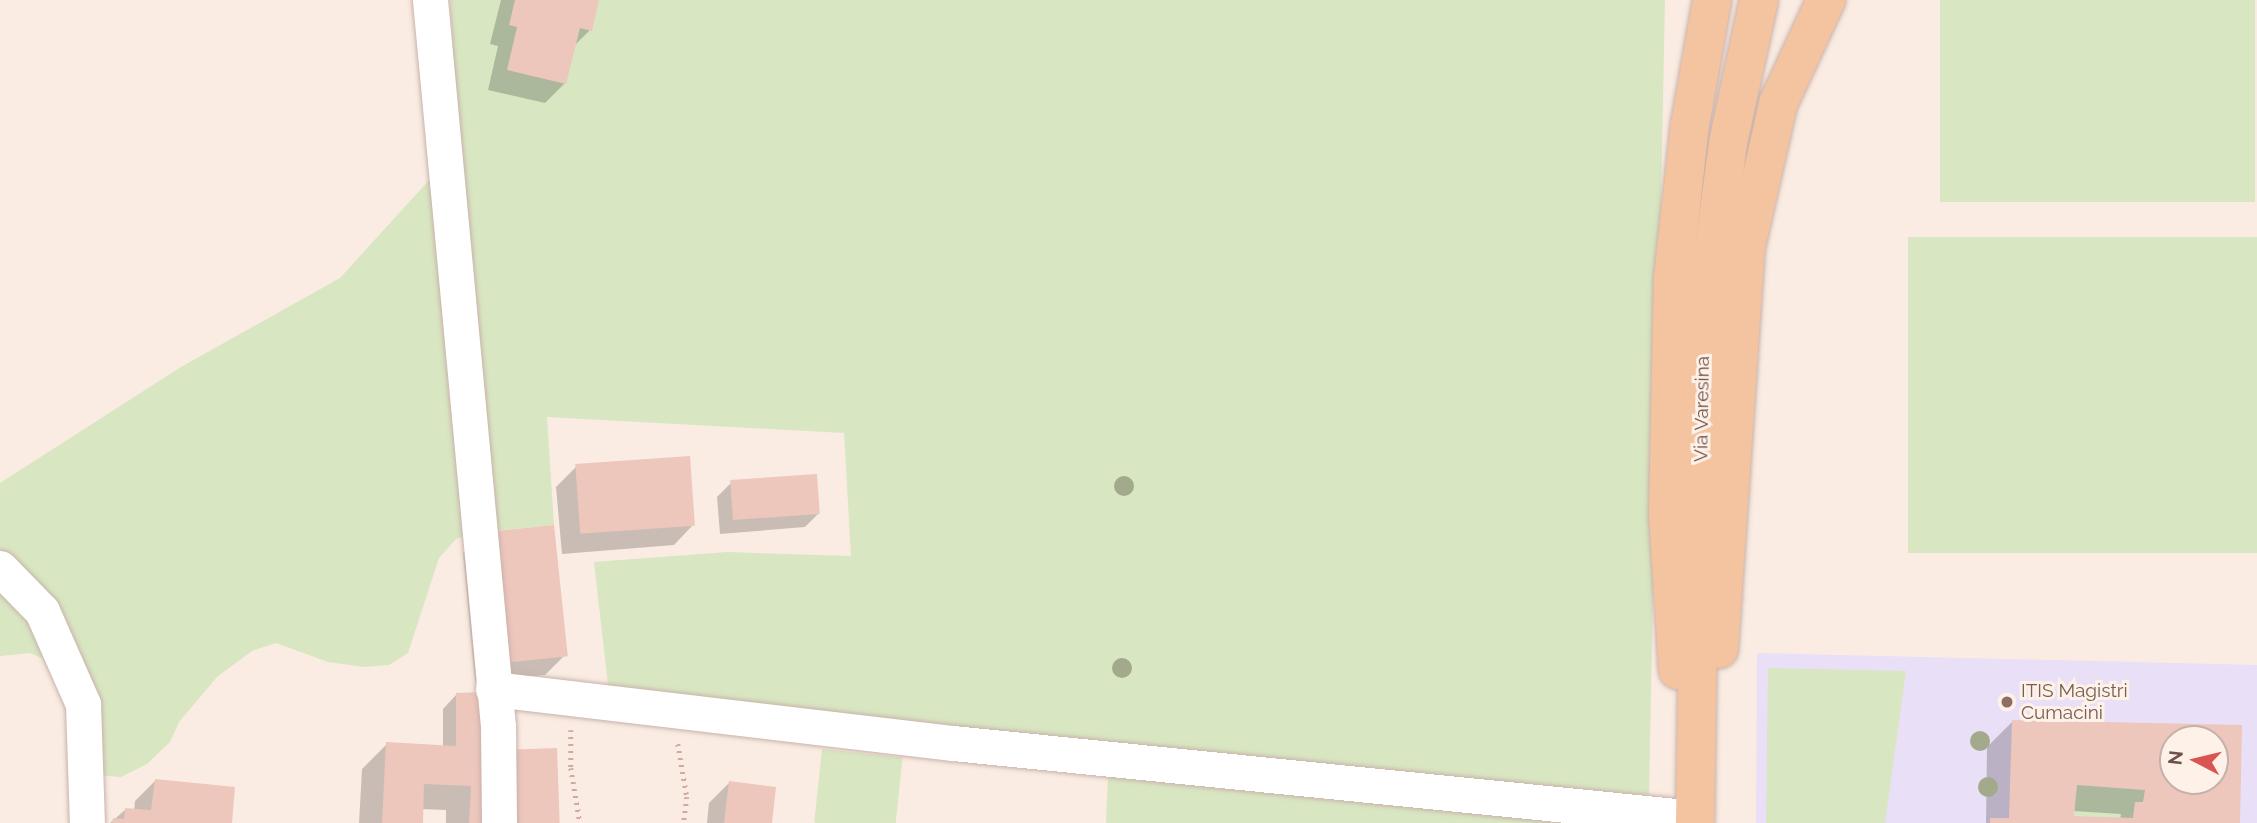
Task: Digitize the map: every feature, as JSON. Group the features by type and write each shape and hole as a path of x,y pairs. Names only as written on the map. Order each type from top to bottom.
{"main road":[{"path":"1695,812 1672,626 1667,394 1683,188 1712,0"},
{"name":"Via Varesina","path":"1695,812 1703,331 1728,143 1759,0"},
{"path":"1695,812 1726,594 1737,335 1746,246 1777,104 1826,0"}],"street":[{"path":"430,0 494,689 499,823"},
{"path":"0,568 42,611 83,705 87,823"},
{"path":"494,689 953,743 1695,812"}],"path":[{"path":"571,698 571,768 580,823"},
{"path":"673,710 687,797 684,823"}],"shaded area":[{"name":"ITIS Magistri Cumacini","path":"1757,653 2257,665 2257,823 1756,823"}],"green space":[{"path":"450,0 1665,0 1649,795 1517,787 609,694 594,562 727,552 851,556 844,433 547,417 554,525 482,532"},
{"path":"1940,0 2255,0 2255,202 1940,202"},
{"path":"432,177 472,533 456,539 439,558 408,653 389,665 364,667 328,662 276,643 252,651 217,677 179,722 170,742 147,764 121,777 94,775 70,710 44,659 30,653 0,656 0,483 181,367 340,278"},
{"path":"1908,237 2257,237 2257,553 1908,553"},
{"path":"1768,668 1906,671 1885,823 1766,823"},
{"path":"822,749 903,757 896,823 814,823"},
{"path":"1108,776 1599,823 1106,823"},
{"path":"2077,785 2145,790 2143,802 2135,802 2133,818 2074,816"}],"building":[{"path":"515,0 599,0 592,31 580,28 566,84 507,70 517,27 509,25"},
{"path":"690,456 695,526 580,534 575,464"},
{"path":"817,474 820,514 733,520 730,480"},
{"path":"554,525 568,656 496,664 482,533"},
{"path":"485,692 493,823 469,823 471,786 424,784 423,823 382,823 386,742 456,746 456,693"},
{"name":"ITIS Magistri Cumacini","path":"2012,720 2242,725 2240,823 1990,823 1990,818 2009,818","holes":["2077,785 2145,790 2143,802 2135,802 2133,818 2074,816"]},
{"path":"557,748 560,823 510,823 507,750"},
{"path":"155,779 235,787 232,823 112,823 113,818 124,819 125,808 151,810"},
{"path":"729,781 776,787 772,823 724,823"}],"place":[{"name":"ITIS Magistri Cumacini","path":"2007,702"}]}
